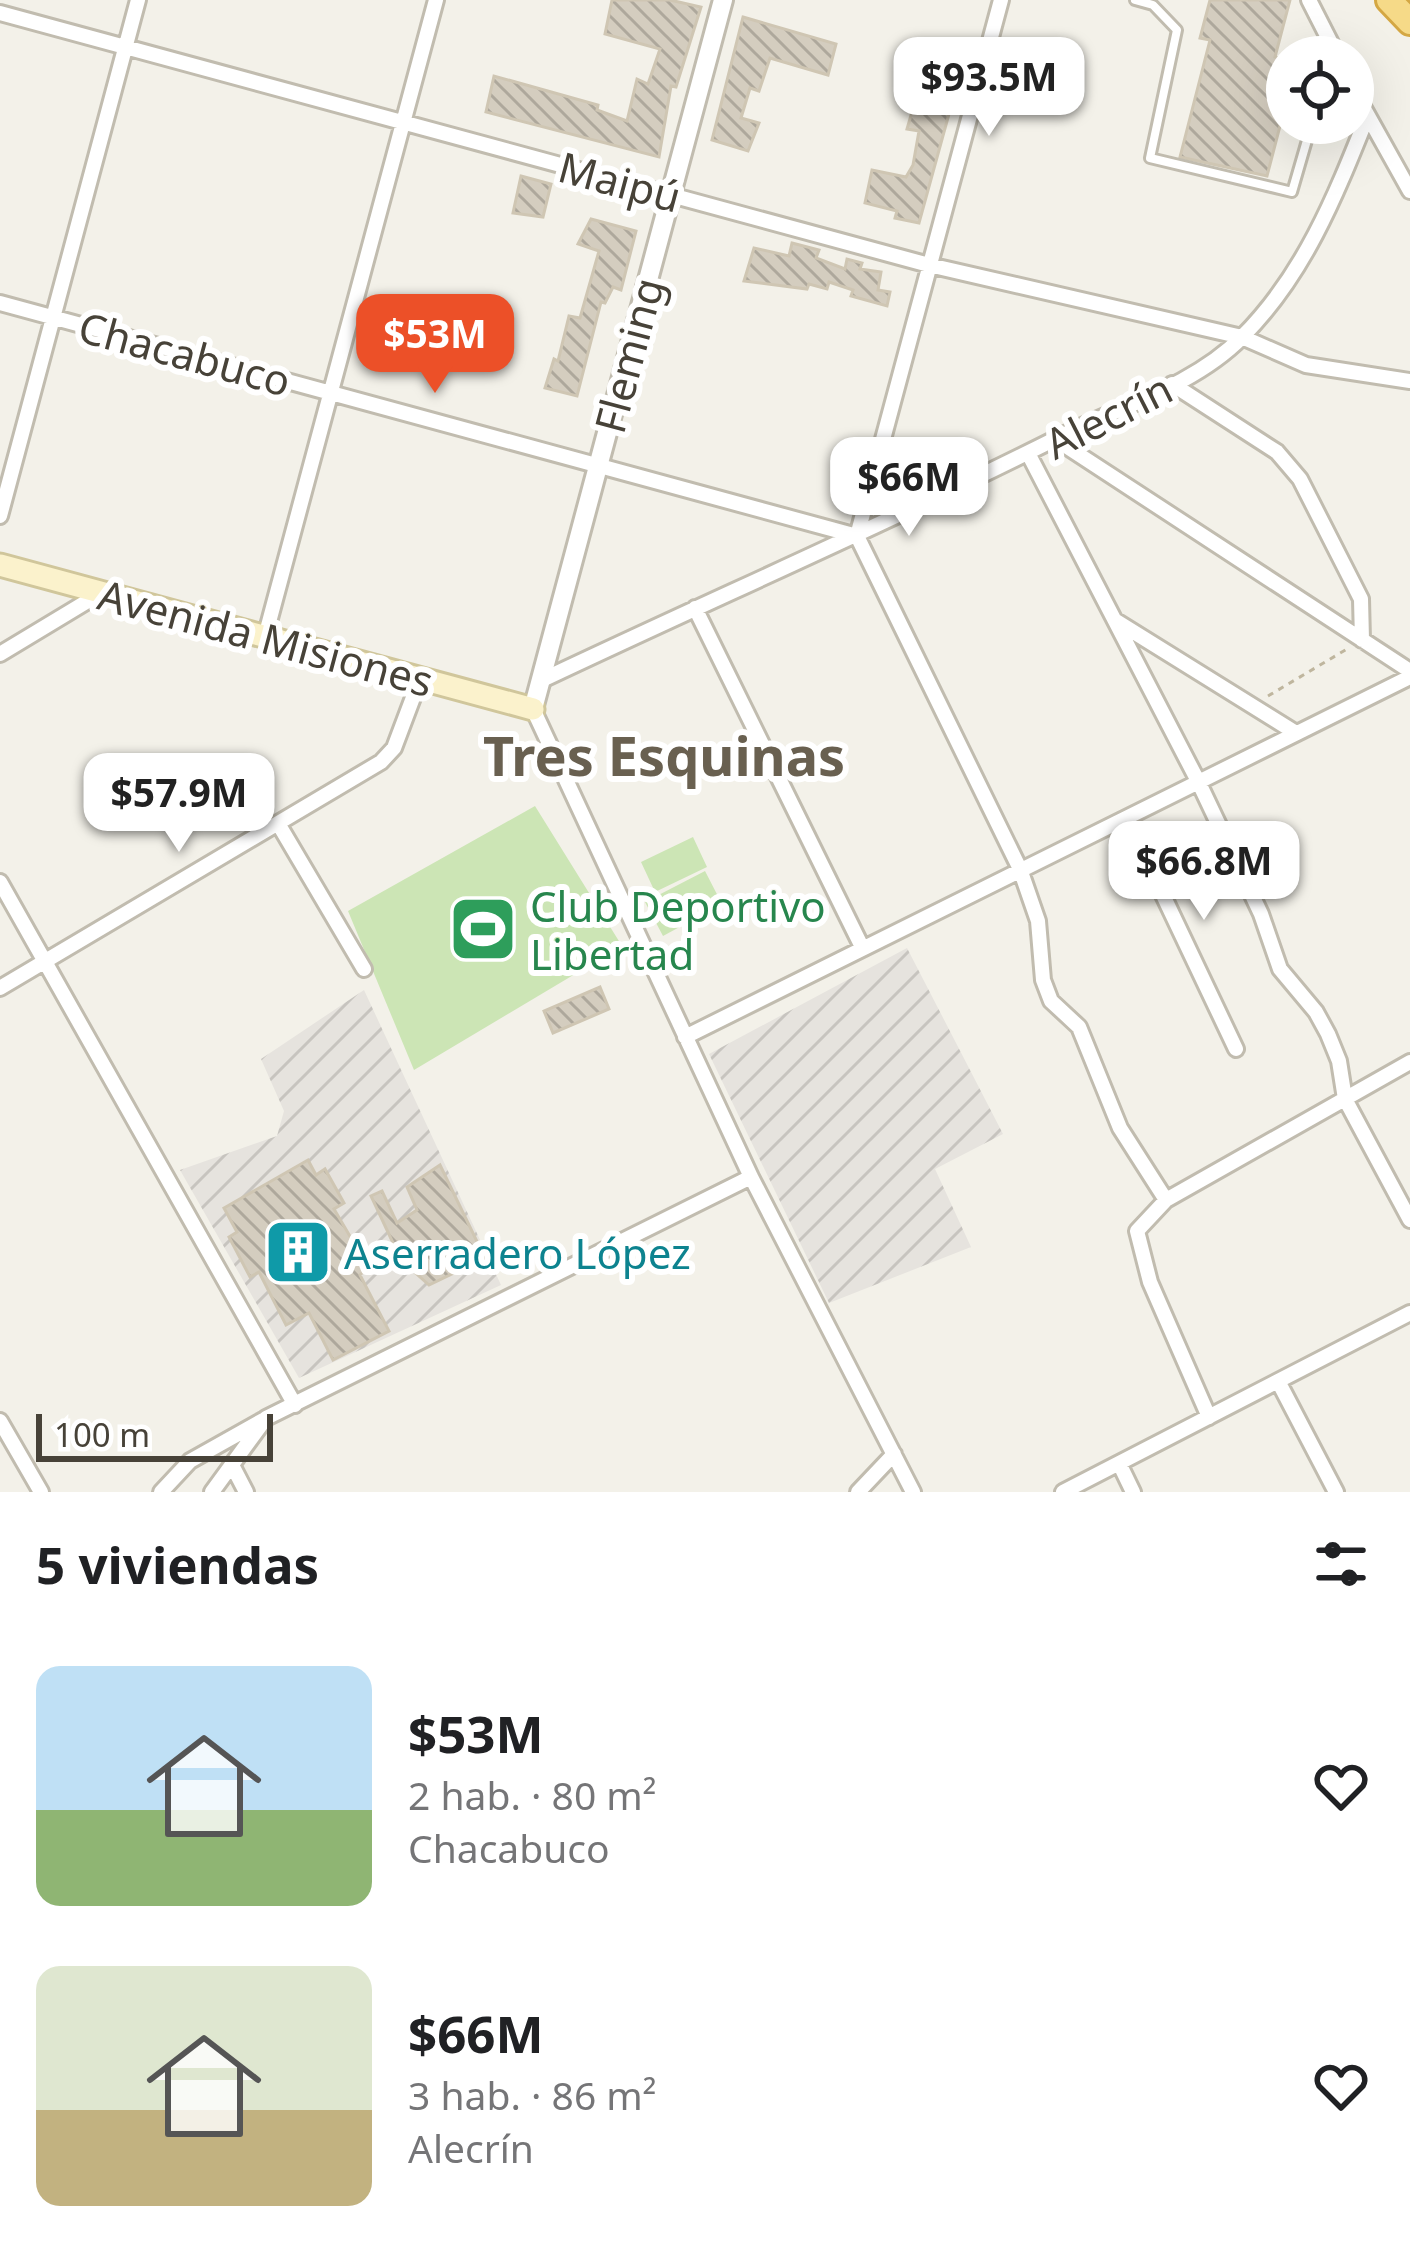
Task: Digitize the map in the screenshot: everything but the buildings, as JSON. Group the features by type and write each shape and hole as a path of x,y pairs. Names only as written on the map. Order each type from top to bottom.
{"highway":[{"path":"1389,0 1410,22"}],"main road":[{"name":"Avenida Misiones","path":"0,565 533,709"}],"street":[{"path":"0,516 138,0"},
{"path":"265,637 436,0"},
{"name":"Fleming","path":"533,709 723,0"},
{"path":"1000,0 857,536 1020,869 1039,920 1043,980 1051,1001 1079,1027 1120,1128 1166,1200"},
{"path":"1309,0 1327,36"},
{"name":"Maipú","path":"0,13 929,265 1242,337 1306,365 1410,381"},
{"path":"1374,129 1410,191"},
{"name":"Alecrín","path":"540,681 1029,455 1214,360 1242,337 1288,281 1324,223 1356,144"},
{"name":"Chacabuco","path":"0,303 857,536"},
{"path":"1172,384 1277,452 1300,479 1361,599 1362,640"},
{"path":"685,1037 1410,674 1055,439"},
{"path":"1029,455 1199,783 1261,914 1280,968 1328,1034 1339,1061 1345,1099 1410,1220"},
{"path":"0,654 101,593"},
{"path":"695,608 862,947"},
{"path":"1112,618 1296,733"},
{"path":"0,988 381,762 394,748 420,679"},
{"path":"533,709 752,1177 913,1492"},
{"path":"1126,819 1237,1049"},
{"path":"279,825 364,969"},
{"path":"0,882 296,1405"},
{"path":"1209,1417 1150,1282 1138,1231 1166,1200 1410,1061"},
{"path":"161,1492 190,1461 266,1418 752,1177"},
{"path":"1063,1492 1410,1313"},
{"path":"1278,1381 1336,1492"},
{"path":"212,1492 266,1418"},
{"path":"0,1421 40,1492"},
{"path":"858,1492 894,1454"},
{"path":"1119,1463 1133,1492"},
{"path":"232,1465 246,1492"}],"lane":[{"path":"1135,0 1153,5 1177,30 1150,158 1292,192 1306,144"}],"path":[{"path":"1251,706 1362,640"}],"shaded area":[{"path":"907,948 1003,1134 935,1169 971,1247 829,1303 709,1054"},
{"path":"364,990 501,1285 299,1378 180,1170 277,1136 284,1111 261,1059"}],"green space":[{"name":"Club Deportivo Libertad","path":"535,806 622,946 414,1070 348,911"},
{"path":"693,837 707,867 655,892 641,862"},
{"path":"705,871 722,904 663,936 645,902"}],"place":[{"name":"Club Deportivo Libertad","path":"483,929"},
{"name":"Aserradero López","path":"298,1252"}],"district":[{"name":"Tres Esquinas","path":"664,755"}]}
